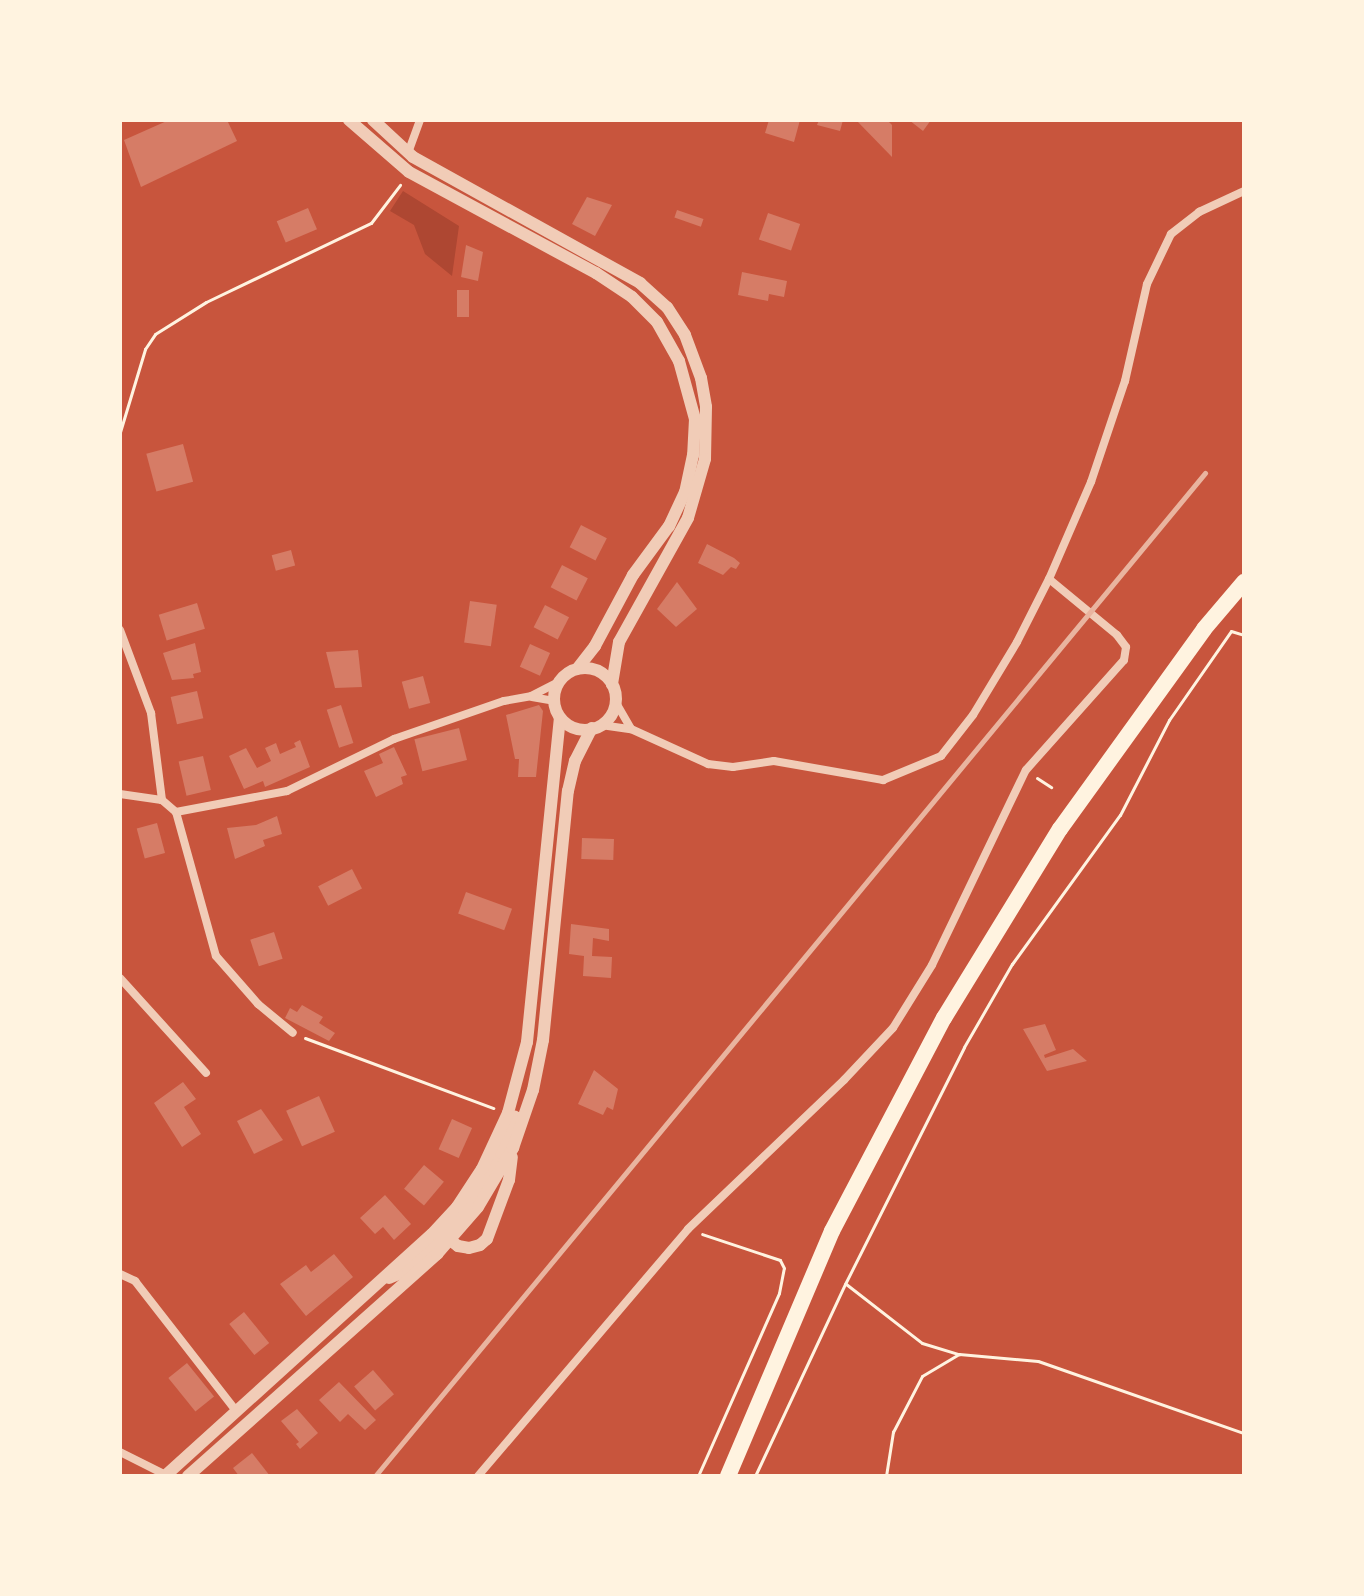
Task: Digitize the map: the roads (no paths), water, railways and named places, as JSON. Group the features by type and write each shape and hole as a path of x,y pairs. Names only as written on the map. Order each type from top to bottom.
{"main road":[{"path":"728,1476 832,1231 944,1018 1060,829 1204,629 1244,582"}],"street":[{"path":"176,812 287,791 394,739 504,701 531,696 557,683 577,669 595,646 626,586 669,526 685,492 693,455 695,419 679,361 657,322 632,297 596,273 409,172 349,120"},
{"path":"361,120 382,139 640,283 657,296 676,319 692,352 706,407 705,459 699,486 674,548 619,642 612,684 615,701 631,729"},
{"path":"373,120 403,148"},
{"path":"403,148 420,120"},
{"path":"560,718 574,728 631,729 708,764 733,767 774,761 883,780 941,756 973,715 1017,642 1049,579 1091,482 1125,381 1147,284 1171,234 1199,212 1244,191"},
{"path":"478,1476 688,1229 844,1080 893,1028 932,965 1026,770 1124,660 1126,647 1117,635 1062,593 1049,579"},
{"path":"120,630 151,713 162,800"},
{"path":"577,669 599,671 612,684"},
{"path":"473,1207 501,1153 514,1119 532,1004 560,718 554,701 557,683"},
{"path":"531,696 554,701"},
{"path":"447,1238 469,1248 480,1245 491,1227 509,1180 513,1148 533,1090 543,1040 568,791 580,749 596,727 608,718 615,701"},
{"path":"120,794 162,800 176,812 216,956 258,1004 293,1033"},
{"path":"120,978 206,1073"},
{"path":"120,1452 166,1476 380,1282 457,1207 482,1169 508,1113 521,1074"},
{"path":"188,1476 447,1238 473,1207 513,1148"},
{"path":"473,1207 484,1211 491,1227"},
{"path":"380,1282 408,1270 447,1238"},
{"path":"120,1274 135,1281 237,1412"}],"railway":[{"path":"375,1476 1205,473"}]}
